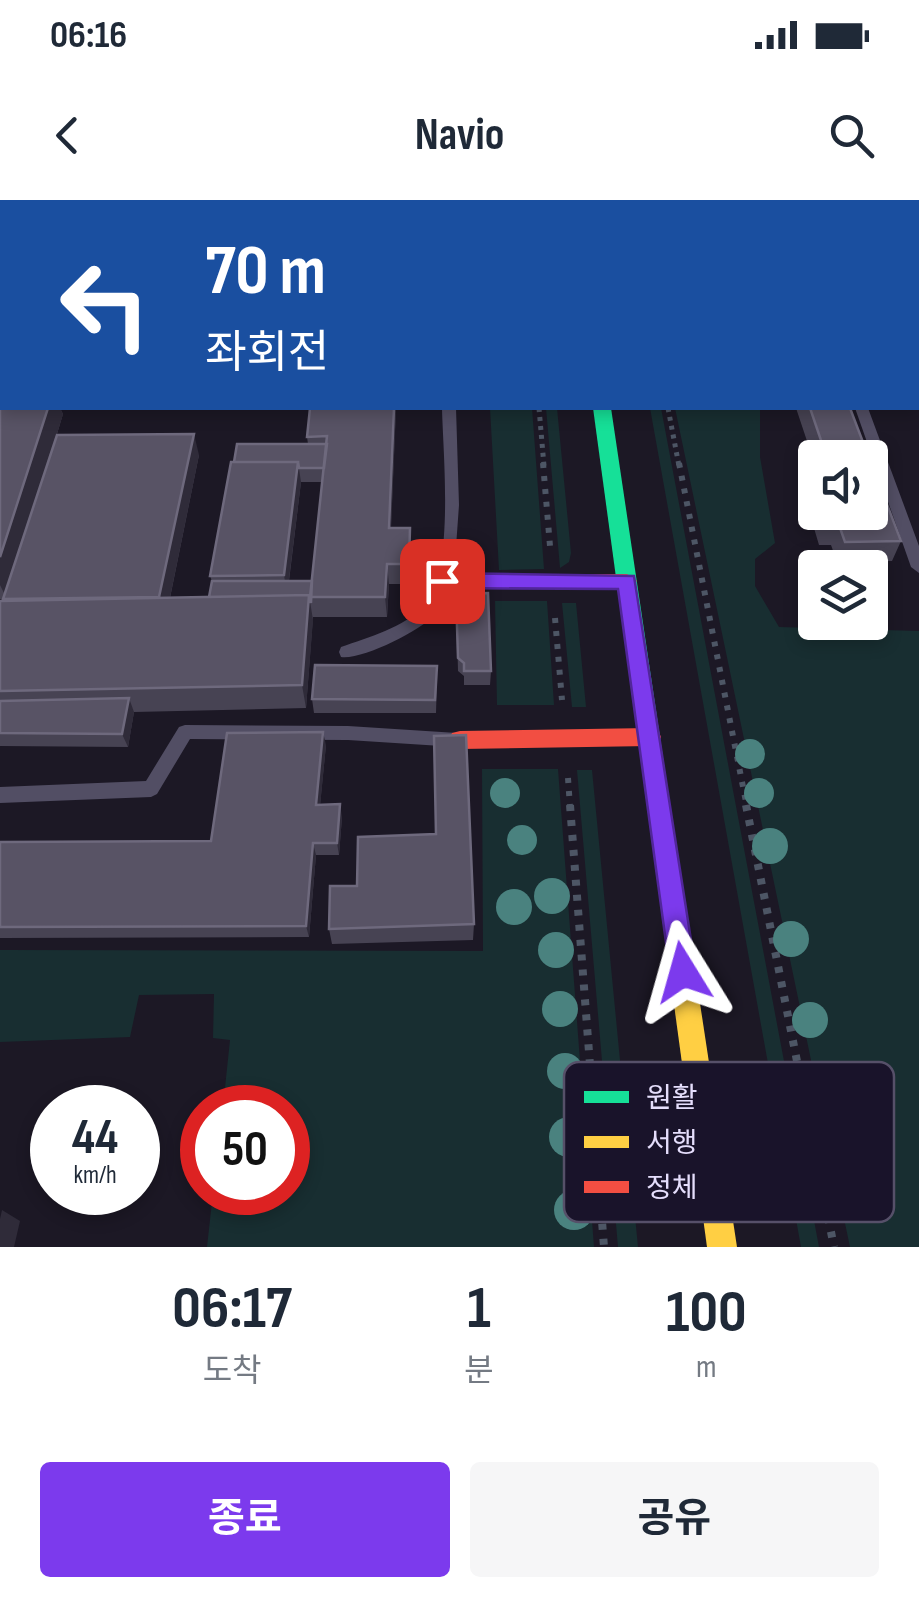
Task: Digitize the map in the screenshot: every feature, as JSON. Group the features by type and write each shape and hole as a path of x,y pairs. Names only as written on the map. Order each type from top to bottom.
{"main road":[{"path":"602,410 696,1062"},
{"path":"498,582 627,581"},
{"path":"460,740 650,737"},
{"path":"718,1222 722,1247"}],"lane":[{"path":"346,652 397,634 438,600 450,546 448,410"},
{"path":"863,410 919,567"},
{"path":"442,581 498,582"},
{"path":"0,795 151,789 185,732 348,733 460,740"}],"path":[{"path":"539,410 589,1062"},
{"path":"668,410 797,1062"},
{"path":"602,1222 604,1247"},
{"path":"829,1222 834,1247"}],"green space":[{"path":"490,410 532,410 544,569 499,570"},
{"path":"546,410 557,410 571,553 569,562 560,568"},
{"path":"650,410 661,410 784,1062 768,1062"},
{"path":"675,410 760,410 760,457 775,543 755,559 755,586 779,627 798,628 798,640 888,640 888,630 919,631 919,1247 850,1247 845,1222 894,1222 894,1062 811,1062"},
{"path":"495,601 547,601 554,705 497,705"},
{"path":"562,603 576,603 586,707 572,707"},
{"path":"482,769 558,769 580,1062 564,1062 564,1222 592,1222 594,1247 207,1247 211,1215 310,1215 310,1085 225,1085 230,1040 213,1038 214,994 139,995 130,1037 0,1042 0,950 483,951"},
{"path":"577,770 592,770 620,1062 602,1062"},
{"path":"616,1222 636,1222 638,1247 618,1247"},
{"path":"797,1222 814,1222 819,1247 801,1247"}],"building":[{"path":"0,410 47,410 0,557"},
{"path":"310,410 394,410 389,528 410,528 409,564 387,564 385,597 310,597 327,436 307,437"},
{"path":"811,410 851,410 862,440 821,440"},
{"path":"194,434 159,597 3,599 57,435"},
{"path":"237,444 327,444 324,468 299,468 298,462 234,462"},
{"path":"231,462 298,462 284,575 210,576"},
{"path":"888,507 901,541 845,542 841,530 888,530"},
{"path":"212,581 312,581 311,603 309,595 209,597"},
{"path":"488,593 491,671 464,671 464,663 458,658 456,594"},
{"path":"309,595 302,685 0,691 0,601"},
{"path":"315,665 437,666 435,700 312,699"},
{"path":"129,698 122,734 0,733 0,701"},
{"path":"323,732 316,805 340,804 337,843 313,843 306,926 0,927 0,842 211,841 227,733"},
{"path":"466,735 474,924 329,929 330,886 357,886 358,837 436,834 434,736"}],"traffic: fast":[{"path":"602,410 667,865"}],"traffic: slow":[{"path":"667,865 695,1062"},
{"path":"718,1222 722,1247"}],"traffic: jam":[{"path":"498,582 627,581"},
{"path":"460,740 650,737"}],"route":[{"path":"442,581 627,581 683,972"}]}
